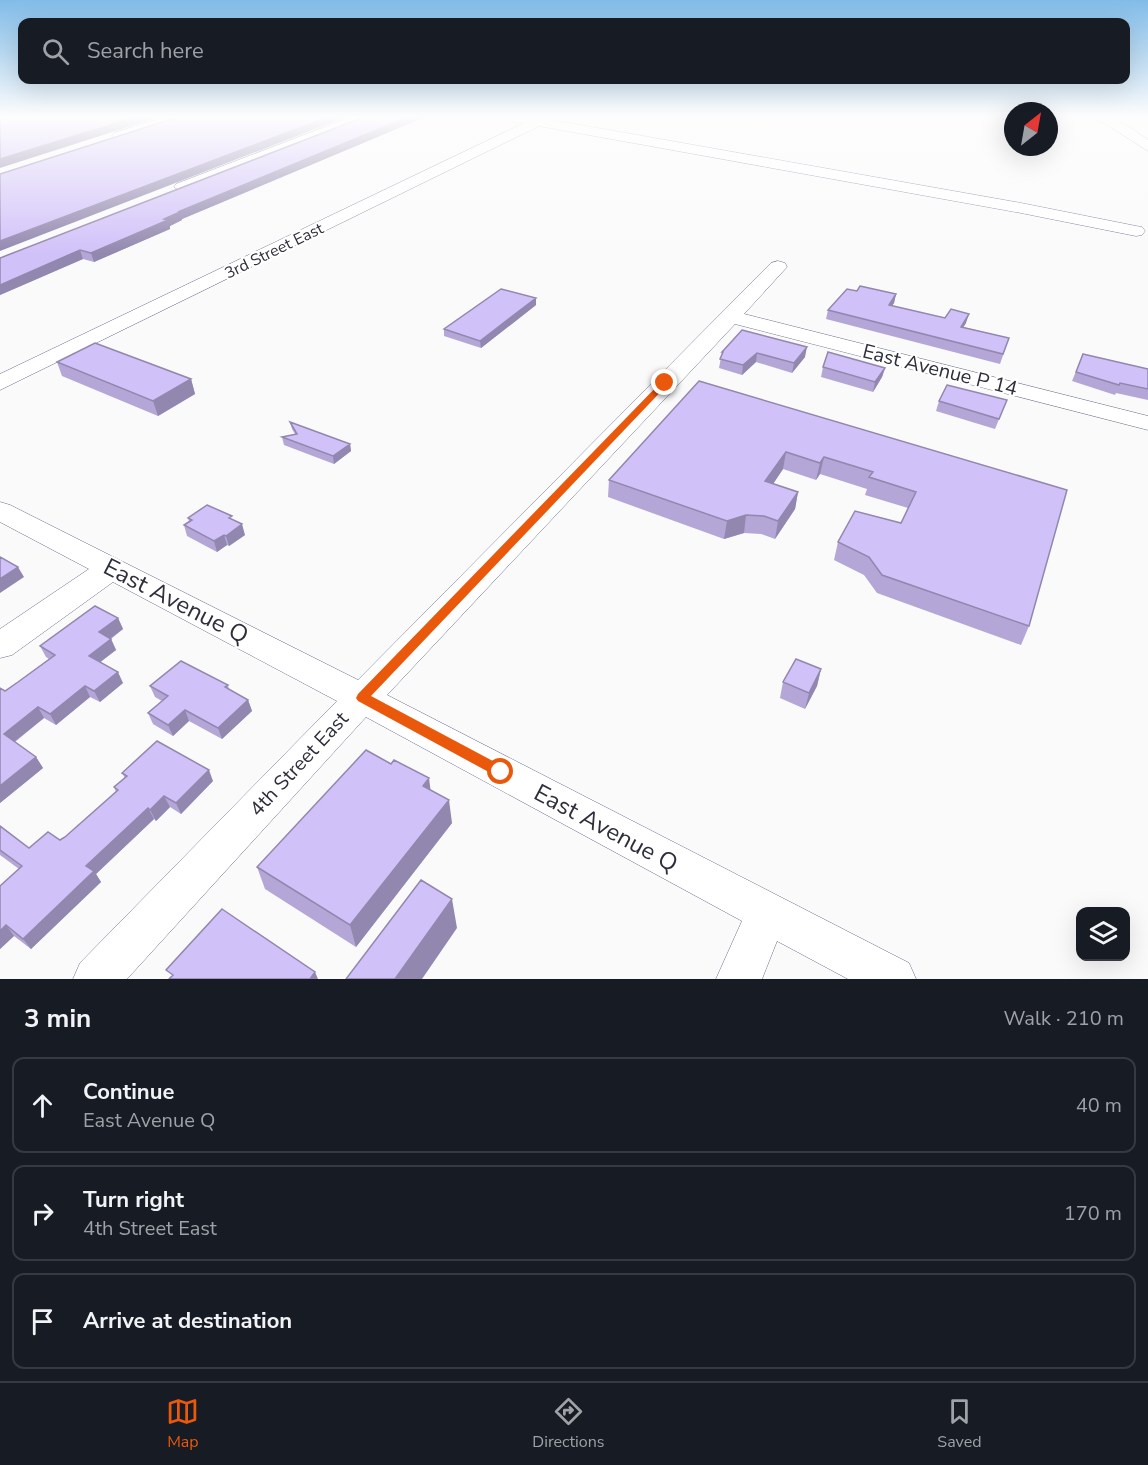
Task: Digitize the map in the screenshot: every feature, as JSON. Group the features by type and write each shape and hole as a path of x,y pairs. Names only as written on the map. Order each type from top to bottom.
{"street":[{"path":"165,194 245,163"},
{"name":"3rd Street East","path":"0,382 453,163"},
{"path":"778,163 1021,208 1145,228"},
{"name":"4th Street East","path":"96,979 362,698 778,267"},
{"name":"East Avenue P 14","path":"731,317 1148,423"},
{"name":"East Avenue Q","path":"0,511 362,698 893,979"},
{"path":"0,646 111,568"},
{"path":"740,979 767,914"}],"building":[{"path":"35,163 207,163 0,241 0,174"},
{"path":"246,163 297,163 178,212 180,212 164,219 168,220 91,253 80,250 0,285 0,258"},
{"path":"860,286 896,294 889,305 945,318 951,309 969,314 961,327 1009,338 1003,354 828,310 847,289 857,291"},
{"path":"501,289 536,298 480,341 444,329"},
{"path":"742,330 807,347 794,363 757,353 743,365 720,359 722,352"},
{"path":"95,343 191,379 153,401 57,362"},
{"path":"828,352 885,368 875,382 823,367"},
{"path":"1083,354 1148,369 1148,389 1120,383 1119,385 1076,372"},
{"path":"699,381 1067,490 1029,626 882,575 869,557 838,542 855,511 901,523 916,492 869,477 873,472 824,457 820,463 786,452 765,481 798,492 778,521 764,516 746,515 727,521 609,480"},
{"path":"947,385 1007,400 999,419 939,401"},
{"path":"290,422 350,444 333,456 282,437 297,434"},
{"path":"207,505 232,516 229,518 242,524 226,536 214,541 184,525 192,520 188,518"},
{"path":"0,557 18,567 0,579"},
{"path":"95,606 118,618 99,632 111,639 89,656 118,672 94,691 85,686 50,714 38,707 4,734 36,757 0,786 0,688 5,691 55,655 40,646"},
{"path":"796,659 821,669 809,693 783,682"},
{"path":"181,661 228,685 225,687 248,700 218,728 185,710 168,725 148,713 168,696 150,686"},
{"path":"157,741 209,770 176,803 164,796 150,810 148,808 86,866 94,871 23,939 6,925 0,931 0,886 22,866 0,850 0,826 29,848 48,832 60,840 118,790 114,787 127,776 122,773"},
{"path":"366,750 391,764 394,760 429,778 423,786 449,800 350,925 257,867"},
{"path":"421,880 452,899 395,979 346,979"},
{"path":"222,909 315,972 310,979 169,979 173,975 166,970"}],"route":[{"path":"501,772 362,698 665,383"}]}
